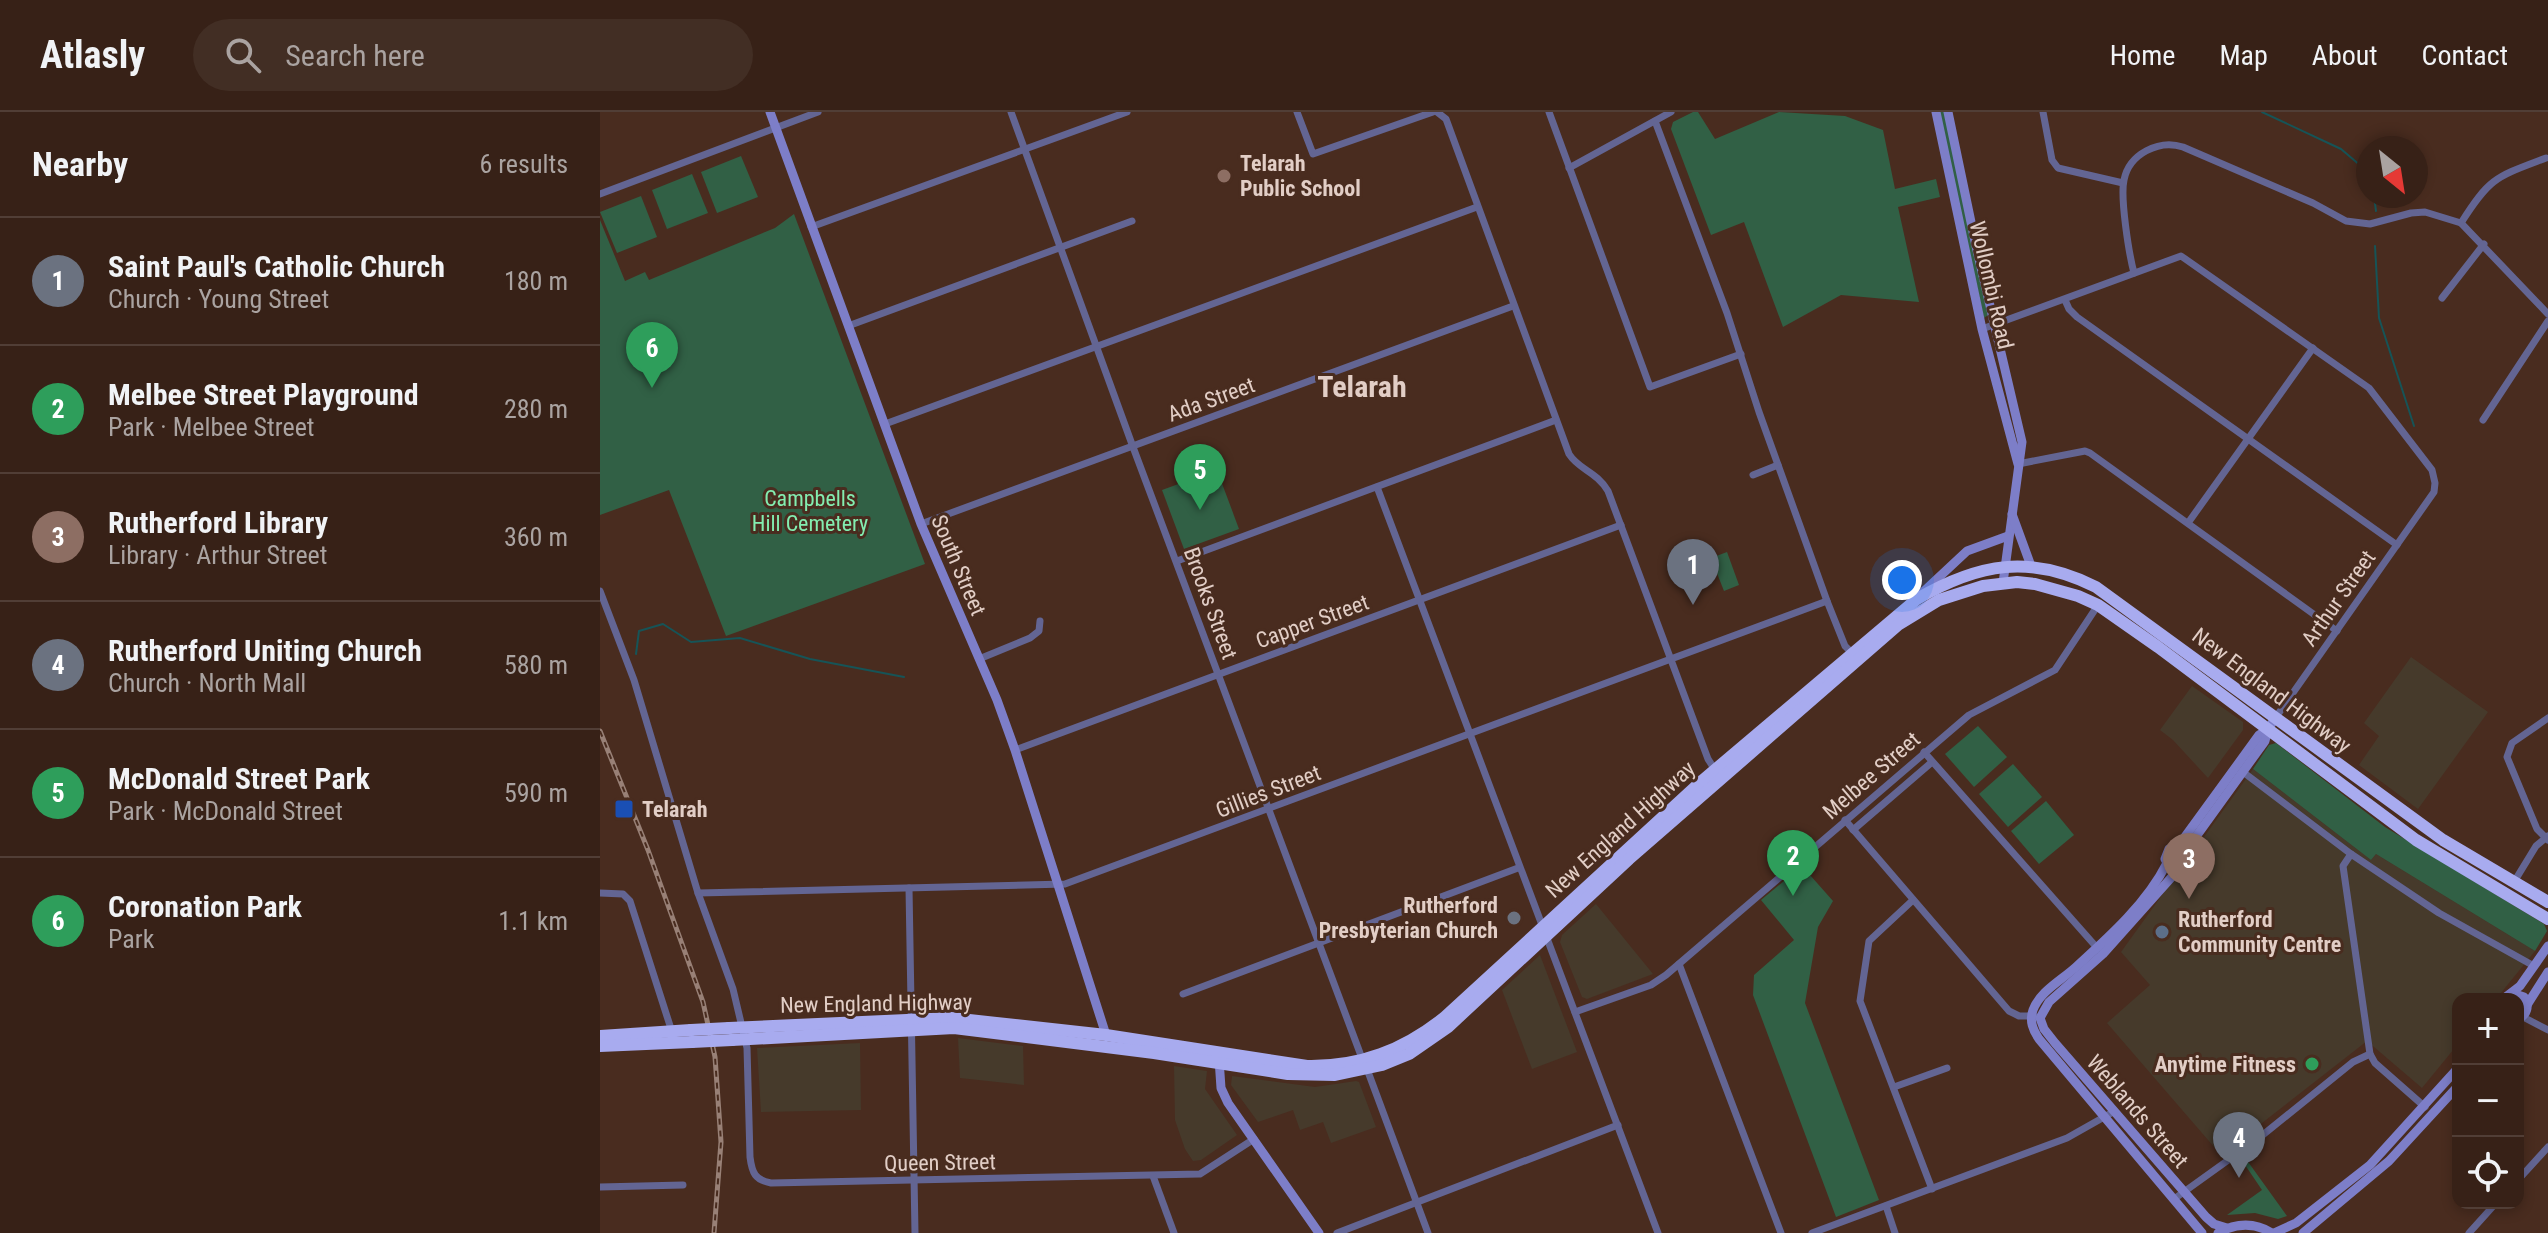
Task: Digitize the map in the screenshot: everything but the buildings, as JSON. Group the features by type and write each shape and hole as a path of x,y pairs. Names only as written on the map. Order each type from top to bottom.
{"highway":[{"name":"New England Highway","path":"912,1024 1005,1033 1306,1075 1335,1075 1365,1065 1427,1031 1545,932 1852,653 1917,599 1958,577 2005,566 2031,566 2070,575 2096,587 2443,840 2548,902"},
{"name":"New England Highway","path":"1718,774 1917,612 1951,595 2003,583 2035,584 2063,590 2098,605 2416,840 2548,919"},
{"name":"New England Highway","path":"600,1046 674,1037 912,1024 951,1018 1106,1035 1307,1066 1365,1065"},
{"name":"New England Highway","path":"600,1036 674,1037"}],"street":[{"name":"South Street","path":"770,112 921,524 1015,750 1106,1035"},
{"path":"600,194 818,112"},
{"name":"Brooks Street","path":"1011,112 1268,810 1428,1233"},
{"path":"811,227 1127,112"},
{"path":"1297,112 1313,154 1435,112 1446,119 1556,420 1574,463 1600,478 1608,491 1708,759 1718,774"},
{"path":"1549,112 1650,387 1741,354"},
{"path":"1569,168 1671,112"},
{"name":"Wollombi Road","path":"1936,112 1982,329 2018,464"},
{"name":"Wollombi Road","path":"1948,112 1994,326 2021,432 2022,451 2003,583"},
{"path":"2043,112 2052,160 2058,168 2123,183"},
{"path":"1655,121 1827,601 1845,646 1852,653"},
{"path":"2134,273 2123,183 2130,166 2142,154 2156,146 2170,144 2313,203 2346,221 2370,224 2425,212 2461,223 2548,314"},
{"path":"2461,223 2480,193 2492,181 2546,158"},
{"path":"885,424 1477,207"},
{"path":"848,326 1132,221"},
{"path":"2442,298 2484,244"},
{"path":"1982,329 2178,256 2185,257 2313,348 2188,523"},
{"path":"2065,300 2077,317 2397,545"},
{"name":"Ada Street","path":"921,524 1513,306"},
{"path":"2483,420 2548,321"},
{"name":"Arthur Street","path":"2183,847 2265,741 2276,717 2432,496 2435,487 2432,470 2373,393 2313,348"},
{"path":"1177,561 1556,420"},
{"path":"2018,464 2085,451 2337,631"},
{"path":"1753,475 1778,465"},
{"path":"1377,487 1658,1233"},
{"path":"2011,511 2031,566"},
{"name":"Capper Street","path":"1015,750 1621,525"},
{"path":"1917,599 1974,546 2008,536"},
{"path":"600,591 634,680 698,893 733,989 737,1034"},
{"name":"Gillies Street","path":"698,893 1065,884 1827,601"},
{"name":"Melbee Street","path":"1575,1012 1651,985 1679,964 1974,711 2055,670 2098,605"},
{"path":"979,659 1030,638 1039,631 1040,621"},
{"path":"2514,882 2536,846 2547,838 2537,829 2507,757 2512,743 2548,718"},
{"name":"Arthur Street","path":"2183,847 2259,735 2268,729"},
{"path":"1924,752 2100,951"},
{"name":"Melbee Street","path":"1853,830 1932,762"},
{"path":"2243,772 2351,854 2439,913 2534,966"},
{"path":"1845,820 2009,1011 2019,1016 2036,1015 2043,995 2100,951 2178,870 2187,867 2190,862 2183,847 2167,852 2167,863 2159,879 2100,951"},
{"path":"2351,854 2343,866 2370,1054 2375,1063 2432,1114"},
{"path":"2167,863 2178,870"},
{"path":"1183,994 1518,868"},
{"path":"909,888 915,1233"},
{"path":"600,893 623,894 630,901 674,1037"},
{"path":"1913,900 1869,941 1861,1006 1932,1189"},
{"path":"2511,993 2548,946"},
{"path":"1679,964 1781,1233"},
{"path":"2548,972 2524,1013 2548,1030"},
{"name":"Weblands Street","path":"2036,1015 2032,1025 2039,1039 2206,1217 2222,1230"},
{"name":"Queen Street","path":"737,1034 747,1052 750,1157 756,1177 771,1183 1200,1174 1254,1139"},
{"path":"1208,1050 1218,1057 1221,1064 1219,1079 1223,1093 1319,1233"},
{"path":"2174,1199 2259,1138 2353,1062 2370,1054"},
{"path":"1894,1087 1947,1068"},
{"path":"2222,1230 2255,1226 2273,1233 2296,1223 2370,1165 2452,1075"},
{"path":"2303,1233 2389,1161 2452,1092"},
{"path":"1812,1233 2067,1138 2109,1115"},
{"name":"Weblands Street","path":"2109,1115 2202,1233"},
{"path":"1337,1233 1618,1125"},
{"path":"2524,1173 2548,1147"},
{"path":"1153,1176 1174,1233"},
{"path":"600,1187 683,1185"},
{"path":"1886,1206 1895,1233"},
{"path":"2469,1233 2491,1209"}],"shaded area":[{"path":"2411,657 2488,712 2418,809 2359,765 2379,736 2364,723"},
{"path":"2192,686 2243,722 2243,730 2208,778 2160,730"},
{"path":"2253,769 2371,860 2376,854 2535,951 2501,993 2452,993 2452,1051 2422,1088 2367,1041 2221,1155 2107,1023 2150,985 2121,952"},
{"path":"1596,904 1653,974 1587,999 1582,997 1560,942 1562,935"},
{"path":"1540,955 1577,1052 1532,1069 1502,990"},
{"path":"958,1038 1023,1046 1024,1085 960,1078"},
{"path":"860,1043 861,1110 761,1112 757,1048"},
{"path":"1174,1066 1207,1071 1205,1089 1237,1135 1201,1160 1193,1161 1185,1149 1175,1120"},
{"path":"1232,1076 1315,1087 1359,1082 1376,1127 1331,1143 1323,1122 1300,1130 1293,1110 1258,1122 1231,1085"}],"green space":[{"path":"1698,112 1715,139 1779,112 1845,116 1883,130 1895,189 1936,179 1940,197 1898,207 1919,302 1841,295 1783,327 1744,222 1711,235 1671,129 1673,122"},
{"path":"1939,112 1946,112 1988,315 1984,318"},
{"path":"741,156 758,197 717,213 701,172"},
{"path":"692,174 708,213 667,229 652,190"},
{"path":"641,196 657,237 617,253 600,212"},
{"name":"Campbells Hill Cemetery","path":"794,214 925,564 726,636 669,490 600,515 600,220 625,281 645,272 649,280 775,228"},
{"path":"1217,470 1239,529 1184,549 1162,490"},
{"path":"1727,552 1739,585 1724,591 1711,558"},
{"path":"1978,726 2007,757 1974,787 1945,754"},
{"path":"2276,743 2385,827 2544,924 2547,931 2535,951 2376,854 2371,860 2253,769 2269,745"},
{"path":"2013,764 2042,797 2008,827 1979,794"},
{"path":"2046,801 2074,835 2039,864 2011,831"},
{"path":"1802,866 1833,901 1818,927 1805,1003 1879,1200 1836,1217 1753,995 1754,975 1794,940 1761,900"},
{"path":"2246,1159 2287,1216 2278,1219 2255,1213 2227,1215 2262,1190 2243,1162"}],"waterway":[{"path":"2262,112 2341,149 2356,162"},
{"path":"2375,246 2379,318 2414,426"},
{"path":"636,654 639,631 663,624 691,642 740,638 810,659 904,677"}],"railway":[{"path":"600,731 648,850 703,1002 715,1057 721,1142 714,1233"}],"place":[{"name":"Telarah Public School","path":"1224,176"},
{"name":"Coronation Park","path":"652,388"},
{"name":"McDonald Street Park","path":"1200,510"},
{"name":"Saint Paul's Catholic Church","path":"1693,605"},
{"name":"Telarah","path":"624,809"},
{"name":"Melbee Street Playground","path":"1793,896"},
{"name":"Rutherford Library","path":"2189,899"},
{"name":"Rutherford Presbyterian Church","path":"1514,918"},
{"name":"Rutherford Community Centre","path":"2162,932"},
{"name":"Anytime Fitness","path":"2312,1064"},
{"name":"Rutherford Uniting Church","path":"2239,1178"}],"district":[{"name":"Telarah","path":"1362,387"}]}
